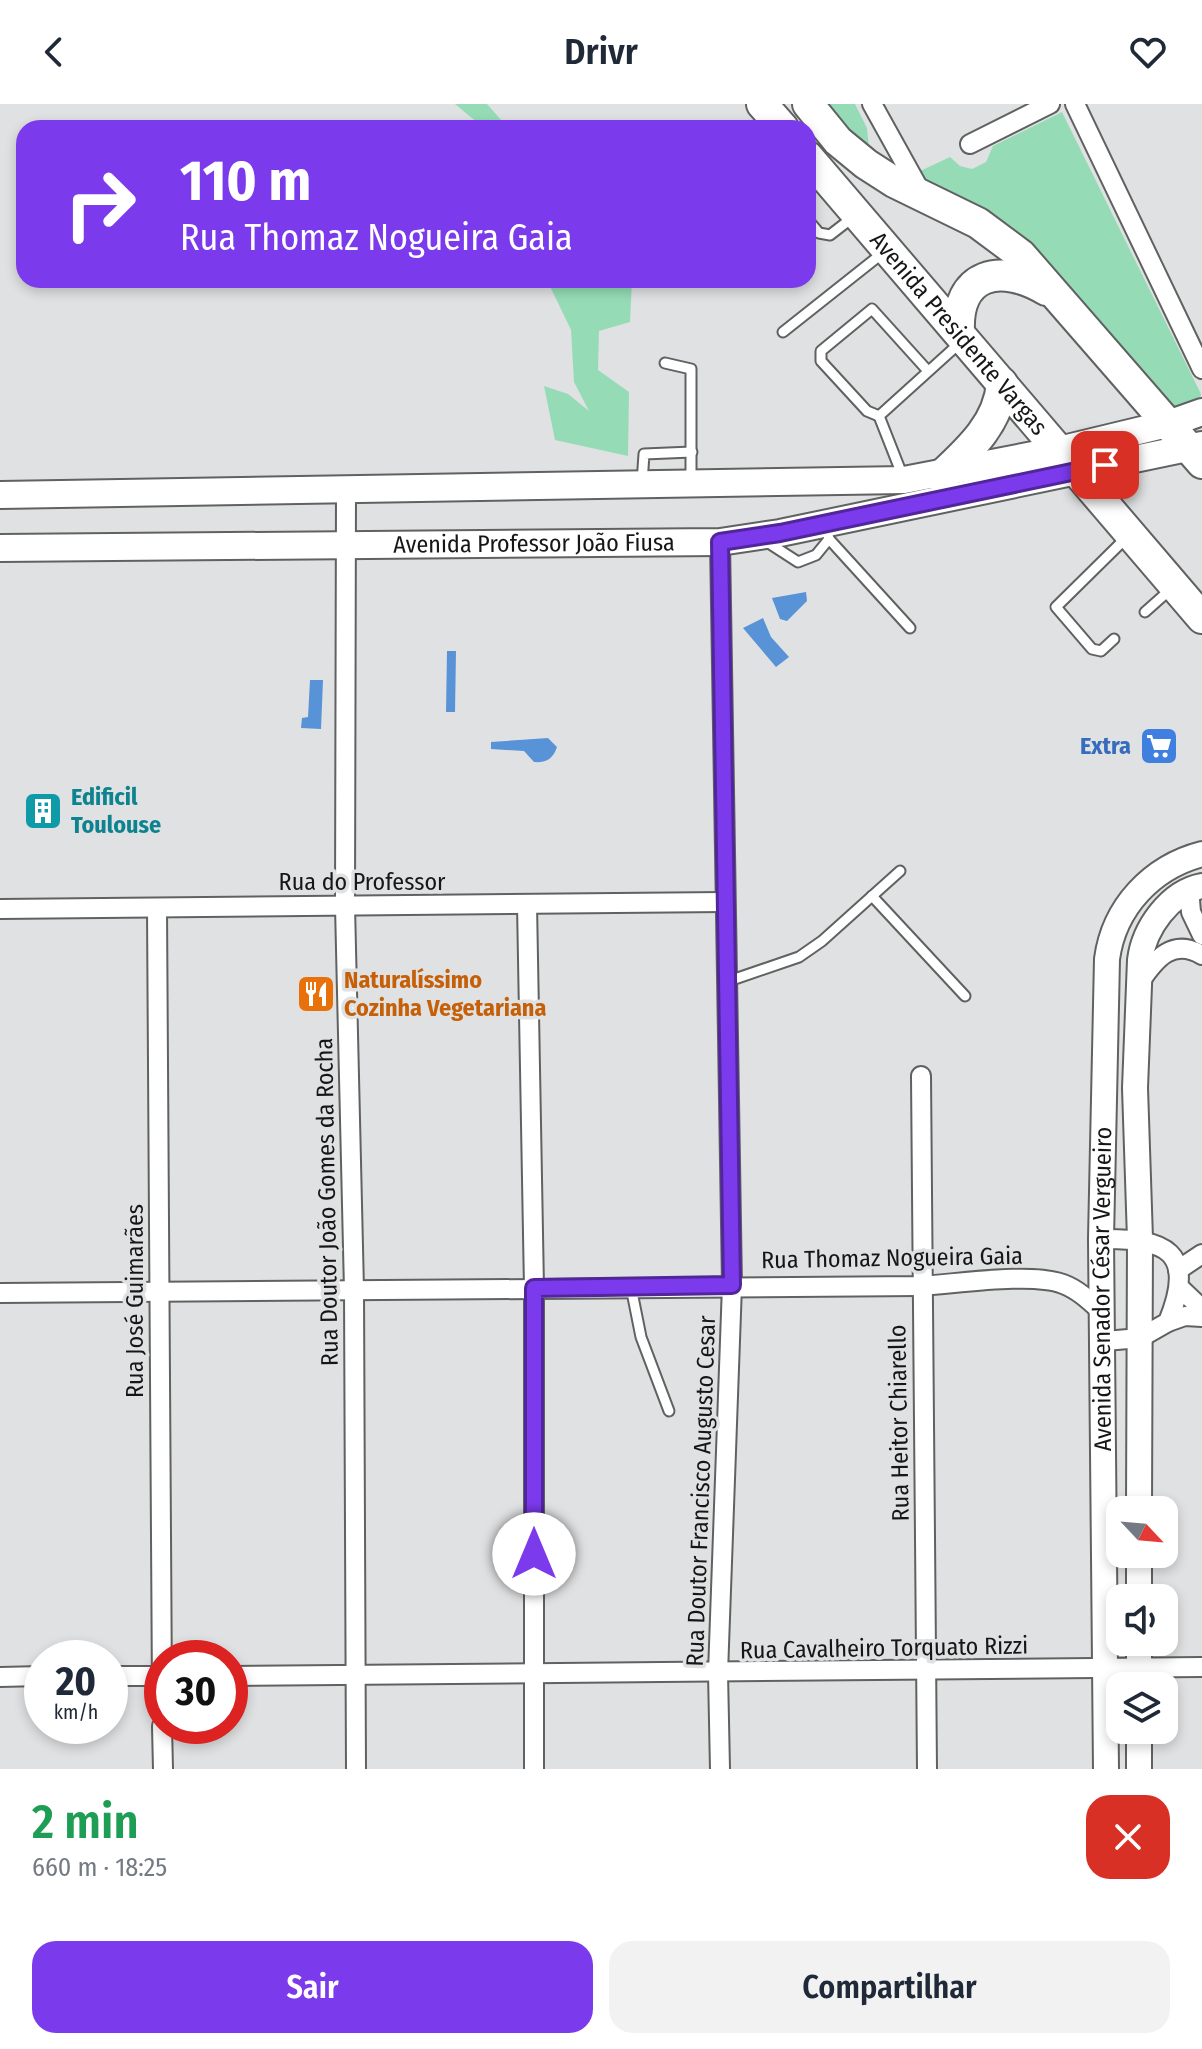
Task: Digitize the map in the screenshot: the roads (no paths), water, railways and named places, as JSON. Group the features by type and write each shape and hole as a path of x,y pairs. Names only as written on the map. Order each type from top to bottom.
{"main road":[{"path":"762,104 776,120"},
{"path":"808,104 850,151 894,182 995,233 1035,269 1191,444"},
{"name":"Avenida Presidente Vargas","path":"816,166 1202,618"},
{"path":"962,336 964,297 987,277 1016,275 1058,297"},
{"path":"941,476 996,413 1002,383"},
{"name":"Avenida Professor João Fiusa","path":"0,495 904,480 1191,444 1202,412"},
{"name":"Avenida Professor João Fiusa","path":"0,548 720,542 827,531 1068,460"}],"street":[{"path":"872,104 923,196"},
{"path":"970,144 1050,104"},
{"path":"1075,104 1202,369"},
{"name":"Rua Doutor João Gomes da Rocha","path":"346,491 345,906 354,1290 356,1769"},
{"name":"Rua Doutor Francisco Augusto Cesar","path":"720,542 732,1285 718,1673 720,1769"},
{"name":"Avenida Senador César Vergueiro","path":"1106,1769 1105,1341 1101,1239 1110,938 1123,910 1143,887 1174,861 1202,854"},
{"path":"1196,887 1191,912 1202,935"},
{"name":"Avenida Senador César Vergueiro","path":"1139,1496 1140,1239 1135,1088 1142,945 1157,919 1196,887"},
{"name":"Rua do Professor","path":"0,909 724,902"},
{"path":"527,904 534,1288 534,1769"},
{"name":"Rua José Guimarães","path":"157,908 162,1640"},
{"path":"1140,982 1156,958 1172,949 1188,947 1202,955"},
{"name":"Rua Heitor Chiarello","path":"921,1076 920,1286 927,1769"},
{"path":"1104,1088 1135,1088"},
{"path":"1101,1239 1140,1239 1163,1247 1173,1256 1179,1279 1202,1309"},
{"path":"1168,1322 1179,1279 1202,1254"},
{"name":"Rua Thomaz Nogueira Gaia","path":"0,1293 732,1285 920,1286 1042,1279 1063,1284 1084,1295 1103,1313"},
{"path":"1105,1341 1140,1338 1185,1316 1202,1317"},
{"name":"Rua Cavalheiro Torquato Rizzi","path":"1170,1672 1202,1667"},
{"name":"Rua Cavalheiro Torquato Rizzi","path":"248,1676 1105,1669 1118,1672"},
{"path":"0,1677 24,1676"},
{"path":"162,1744 163,1769"},
{"path":"1139,1744 1139,1769"}],"lane":[{"path":"816,229 830,235 856,214"},
{"path":"783,332 887,249"},
{"path":"904,480 879,416 867,411 821,361 821,351 872,309 928,371"},
{"path":"879,416 962,336"},
{"path":"665,363 691,369 691,484"},
{"path":"642,485 644,454 692,452"},
{"path":"827,531 910,628"},
{"path":"1114,639 1101,651 1092,649 1056,607 1131,533"},
{"path":"1145,612 1175,586"},
{"path":"726,982 799,957 900,871"},
{"path":"872,896 965,996"},
{"path":"631,1287 641,1337 669,1411"}],"water":[{"path":"806,592 807,601 787,621 780,619 772,598"},
{"path":"763,618 771,637 789,657 776,667 743,628"},
{"path":"447,651 456,651 455,712 446,712"},
{"path":"310,680 323,680 321,729 301,728 302,718 308,717"},
{"path":"548,738 557,747 551,757 542,762 534,762 524,751 491,749 491,742"}],"place":[{"name":"Extra","path":"1159,746"},
{"name":"Edificil Toulouse","path":"43,811"},
{"name":"Naturalíssimo Cozinha Vegetariana","path":"316,994"}]}
